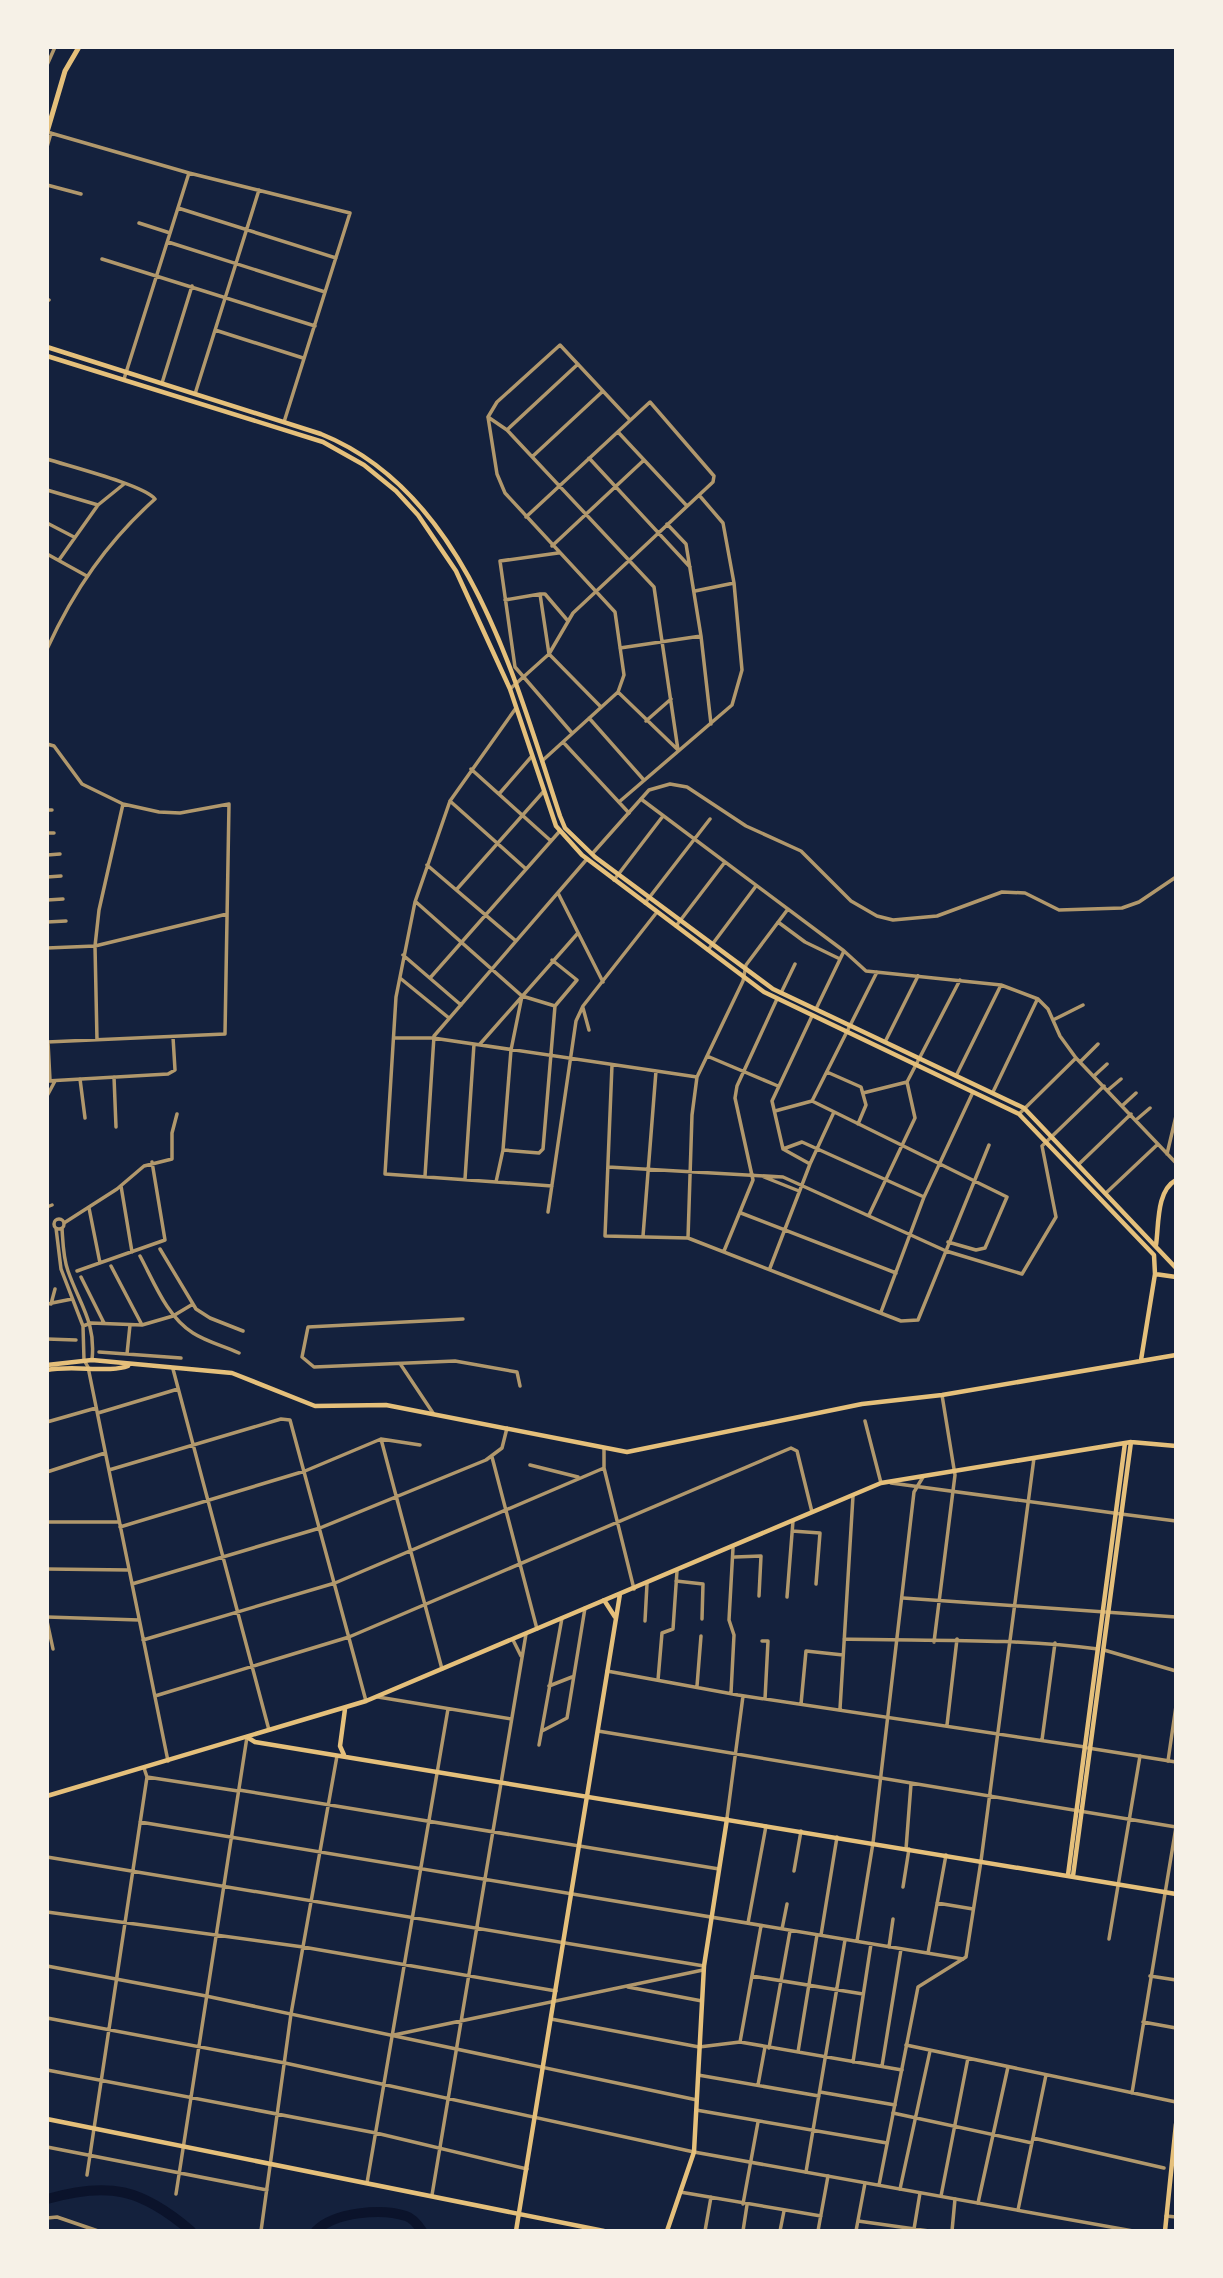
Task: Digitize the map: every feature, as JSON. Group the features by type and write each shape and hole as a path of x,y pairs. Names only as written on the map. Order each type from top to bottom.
{"main road":[{"path":"49,132 65,71 79,47"},
{"path":"47,347 305,428 338,441 369,459 418,504 465,573 516,684 563,825 592,854 649,898 744,969 781,993 816,1009 917,1066 1019,1114 1147,1245 1155,1259 1141,1360"},
{"path":"47,356 303,436 350,455 379,475 408,503 462,580 510,689 559,831 587,859 743,977 777,999 813,1016 885,1042 1024,1108 1176,1268"},
{"path":"303,436 305,428"},
{"path":"1156,1245 1162,1200 1169,1185 1176,1180"},
{"path":"1147,1245 1156,1245"},
{"path":"1155,1274 1176,1277"},
{"path":"47,1368 92,1360 240,1375 315,1406 386,1405 627,1451 650,1449 768,1421 862,1404 942,1395 1176,1355"},
{"path":"47,1368 88,1367 119,1370 129,1365"},
{"path":"47,1796 345,1709 883,1483 1128,1443 1176,1446"},
{"path":"1088,1748 1098,1648 1128,1443"},
{"path":"1071,1876 1104,1650 1118,1513"},
{"path":"516,2231 620,1594"},
{"path":"604,1600 615,1620"},
{"path":"345,1709 340,1748 345,1755"},
{"path":"247,1737 255,1742 1176,1894"},
{"path":"667,2231 694,2152 704,1968 727,1819"},
{"path":"47,2119 604,2231"},
{"path":"1165,2231 1176,2127"}],"street":[{"path":"47,65 55,47"},
{"path":"47,147 49,132 189,173 350,214 284,422"},
{"path":"124,379 189,173"},
{"path":"47,185 81,194"},
{"path":"195,394 259,190"},
{"path":"178,208 336,258"},
{"path":"139,223 170,233"},
{"path":"167,242 326,292"},
{"path":"102,259 315,326"},
{"path":"162,383 192,286"},
{"path":"215,330 304,358"},
{"path":"535,764 542,762 618,691 624,675 615,612 505,493 488,417 497,402 559,345 631,420"},
{"path":"507,429 578,364"},
{"path":"533,456 603,391"},
{"path":"510,689 549,654 568,621 713,482 713,476 650,402 526,517"},
{"path":"488,417 507,429 654,587 678,750"},
{"path":"618,432 687,506"},
{"path":"589,458 692,569"},
{"path":"47,459 124,484 152,495 155,499 125,525 85,575 47,649"},
{"path":"552,546 644,460"},
{"path":"59,560 98,505 124,484"},
{"path":"47,490 98,505"},
{"path":"619,802 732,705 739,688 742,653 734,583 723,523 699,495"},
{"path":"47,523 74,537"},
{"path":"667,524 686,544 692,569 711,724"},
{"path":"558,553 500,561 515,667 573,733"},
{"path":"47,554 85,575"},
{"path":"695,591 734,583"},
{"path":"540,594 549,654 601,707"},
{"path":"505,600 545,594 568,621"},
{"path":"620,648 701,636"},
{"path":"618,691 678,750"},
{"path":"646,721 671,699"},
{"path":"516,708 450,801 415,902 400,978 385,1174 552,1186"},
{"path":"589,718 643,779"},
{"path":"563,742 629,813"},
{"path":"47,1096 51,1081 48,1042 225,1034 229,804 223,802 180,813 159,813 123,804 82,784 48,744"},
{"path":"499,794 532,756"},
{"path":"471,769 551,841"},
{"path":"425,1176 433,1038 587,859 641,799 660,785 687,787 746,825 801,851 851,901 893,920 937,916 1002,892 1025,893 1059,910 1122,908 1139,901 1176,877"},
{"path":"457,889 544,791"},
{"path":"641,799 844,951 866,971 1001,985 1038,999 1055,1019 1060,1036 1078,1060 1176,1163"},
{"path":"450,801 526,869"},
{"path":"97,1040 94,946 99,910 123,804"},
{"path":"614,880 663,816"},
{"path":"645,903 710,819"},
{"path":"430,978 559,831"},
{"path":"47,833 54,832"},
{"path":"47,855 60,854"},
{"path":"676,926 725,862"},
{"path":"427,865 516,941"},
{"path":"47,877 61,876"},
{"path":"708,950 756,886"},
{"path":"558,893 603,982"},
{"path":"47,900 63,900"},
{"path":"415,902 522,996 555,1006"},
{"path":"688,1238 693,1099 697,1077 743,977 744,969 788,909"},
{"path":"548,1212 576,1021 583,1006 657,912"},
{"path":"47,948 94,946 227,914"},
{"path":"47,922 66,921"},
{"path":"778,922 805,942 840,959"},
{"path":"465,1179 477,1044 578,933"},
{"path":"810,1164 783,1149 772,1101 844,951"},
{"path":"403,955 461,1005"},
{"path":"503,1150 542,1152 553,1057 555,1006 577,978 552,960"},
{"path":"781,993 795,964"},
{"path":"812,1101 877,972"},
{"path":"885,1042 918,976"},
{"path":"400,978 449,1018"},
{"path":"863,1093 907,1082 960,980"},
{"path":"956,1076 1001,985"},
{"path":"496,1181 503,1150 511,1050 522,996"},
{"path":"724,1251 752,1184 735,1098 743,1072 777,999"},
{"path":"993,1092 1038,999"},
{"path":"1055,1019 1083,1005"},
{"path":"583,1006 589,1030"},
{"path":"51,1081 168,1074 176,1070 173,1037"},
{"path":"395,1038 433,1038 697,1077"},
{"path":"1019,1114 1098,1044"},
{"path":"707,1056 778,1086"},
{"path":"1094,1076 1107,1064"},
{"path":"612,1065 606,1236 688,1238 897,1320 917,1321 989,1145"},
{"path":"643,1236 656,1071"},
{"path":"827,1072 861,1087 864,1115 858,1124"},
{"path":"114,1077 116,1127"},
{"path":"80,1079 85,1118"},
{"path":"1108,1090 1121,1079"},
{"path":"869,1215 915,1114 907,1082"},
{"path":"608,1167 783,1177 946,1251 1017,1274 1025,1272 1056,1217 1042,1148 1046,1141 1104,1086"},
{"path":"881,1312 924,1197 973,1092"},
{"path":"1123,1105 1136,1093"},
{"path":"775,1111 812,1101 1007,1197 985,1248 976,1250 948,1242"},
{"path":"1136,1120 1150,1108"},
{"path":"770,1268 810,1164 834,1112"},
{"path":"47,1223 63,1226 121,1186 133,1173 152,1162 172,1159 172,1133 177,1114"},
{"path":"1079,1164 1130,1114"},
{"path":"1167,1154 1176,1116"},
{"path":"783,1149 802,1142 924,1197"},
{"path":"1106,1193 1158,1144"},
{"path":"77,1271 165,1240 152,1162"},
{"path":"762,1176 799,1191"},
{"path":"121,1186 132,1252"},
{"path":"89,1208 100,1263"},
{"path":"740,1213 896,1273"},
{"path":"88,1367 92,1360 94,1337 91,1323 65,1262 63,1226 58,1219 55,1226 61,1269 83,1326 84,1360 88,1367 168,1761"},
{"path":"160,1249 193,1304 209,1318 243,1331"},
{"path":"140,1256 173,1316 195,1334 239,1353"},
{"path":"111,1266 142,1325"},
{"path":"81,1277 104,1323"},
{"path":"49,1304 55,1289"},
{"path":"49,1304 79,1297"},
{"path":"83,1326 91,1323 142,1325 173,1316 193,1304"},
{"path":"463,1319 308,1327 302,1357 314,1367 455,1361 517,1372 520,1386"},
{"path":"127,1354 130,1325"},
{"path":"47,1339 76,1340"},
{"path":"99,1352 181,1358"},
{"path":"401,1365 433,1413"},
{"path":"173,1369 269,1730"},
{"path":"47,1422 178,1389"},
{"path":"934,1642 955,1471 942,1395"},
{"path":"109,1470 281,1419 290,1420 366,1701"},
{"path":"865,1421 883,1483 1176,1521"},
{"path":"132,1584 320,1528 396,1497 492,1457 502,1448 507,1428"},
{"path":"381,1439 442,1670"},
{"path":"47,1522 120,1524 208,1501 305,1471 381,1439 420,1445"},
{"path":"604,1448 604,1468 634,1589"},
{"path":"155,1696 349,1637 795,1449 813,1512"},
{"path":"47,1472 106,1453"},
{"path":"492,1457 537,1629"},
{"path":"879,2185 919,1985 963,1959 967,1952 1034,1458"},
{"path":"530,1465 580,1478"},
{"path":"144,1640 335,1583 604,1468"},
{"path":"857,1942 873,1843 915,1486 926,1475"},
{"path":"839,1709 853,1496"},
{"path":"787,1597 793,1521"},
{"path":"792,1531 820,1533 816,1584"},
{"path":"730,1693 734,1635 729,1620 735,1557 733,1548"},
{"path":"735,1557 761,1556 759,1595"},
{"path":"47,1569 129,1570"},
{"path":"658,1680 662,1633 673,1629 677,1571"},
{"path":"676,1581 703,1584 702,1619"},
{"path":"645,1620 647,1584"},
{"path":"903,1598 1176,1617"},
{"path":"542,1731 567,1718 585,1608"},
{"path":"539,1745 562,1618"},
{"path":"53,1649 47,1619 139,1620"},
{"path":"432,2195 526,1634"},
{"path":"697,1686 701,1636"},
{"path":"844,1639 896,1642 957,1639 1055,1643 1098,1648 1176,1671"},
{"path":"947,1725 957,1639"},
{"path":"513,1640 522,1658"},
{"path":"762,1641 768,1641 765,1699"},
{"path":"1042,1740 1055,1643"},
{"path":"801,1704 806,1651 843,1655"},
{"path":"607,1671 743,1696 889,1716 1176,1762"},
{"path":"549,1686 572,1677"},
{"path":"727,1819 743,1696"},
{"path":"377,1697 511,1719"},
{"path":"1168,1761 1176,1706"},
{"path":"367,2183 448,1709"},
{"path":"597,1731 1176,1827 1132,2093"},
{"path":"176,2194 247,1737"},
{"path":"261,2231 291,2014 338,1754"},
{"path":"1109,1939 1140,1756"},
{"path":"87,2175 147,1777 144,1768"},
{"path":"147,1777 329,1804 719,1869"},
{"path":"903,1886 911,1784"},
{"path":"140,1822 963,1959"},
{"path":"748,1924 766,1826"},
{"path":"794,1871 801,1831"},
{"path":"798,2052 837,1837"},
{"path":"928,1954 946,1855"},
{"path":"47,1857 476,1927 704,1968"},
{"path":"937,1903 974,1909"},
{"path":"782,1929 787,1904"},
{"path":"47,1912 303,1947 556,1991"},
{"path":"889,1947 893,1919"},
{"path":"740,2042 761,1926"},
{"path":"758,2085 790,1931"},
{"path":"806,2172 845,1940"},
{"path":"853,2062 871,1944"},
{"path":"882,2066 901,1949"},
{"path":"47,1966 206,1996 697,2100"},
{"path":"392,2035 554,2003 704,1968"},
{"path":"752,1976 863,1994"},
{"path":"1150,1976 1176,1980"},
{"path":"626,1987 702,2001"},
{"path":"47,2018 285,2063 694,2152 1133,2231"},
{"path":"551,2019 699,2048 740,2042 902,2070"},
{"path":"1143,2022 1176,2028"},
{"path":"906,2045 1176,2102"},
{"path":"900,2189 930,2050"},
{"path":"941,2196 968,2059"},
{"path":"978,2203 1007,2067"},
{"path":"47,2070 376,2133 527,2169"},
{"path":"698,2075 895,2105"},
{"path":"1018,2210 1046,2075"},
{"path":"696,2110 887,2144"},
{"path":"893,2113 1164,2168"},
{"path":"743,2231 750,2162 758,2122"},
{"path":"47,2147 267,2190"},
{"path":"818,2231 828,2176"},
{"path":"856,2231 865,2183"},
{"path":"680,2192 821,2216"},
{"path":"914,2229 920,2193"},
{"path":"705,2231 711,2197"},
{"path":"952,2231 955,2199"},
{"path":"780,2231 784,2211"},
{"path":"47,2218 55,2216 83,2228 98,2231"},
{"path":"1166,2216 1176,2217"},
{"path":"858,2221 929,2231"},
{"path":"366,2231 382,2231"}],"waterway":[{"path":"47,2199 89,2190 124,2192 157,2206 191,2231"},
{"path":"316,2231 334,2220 372,2212 406,2216 422,2231"}]}
